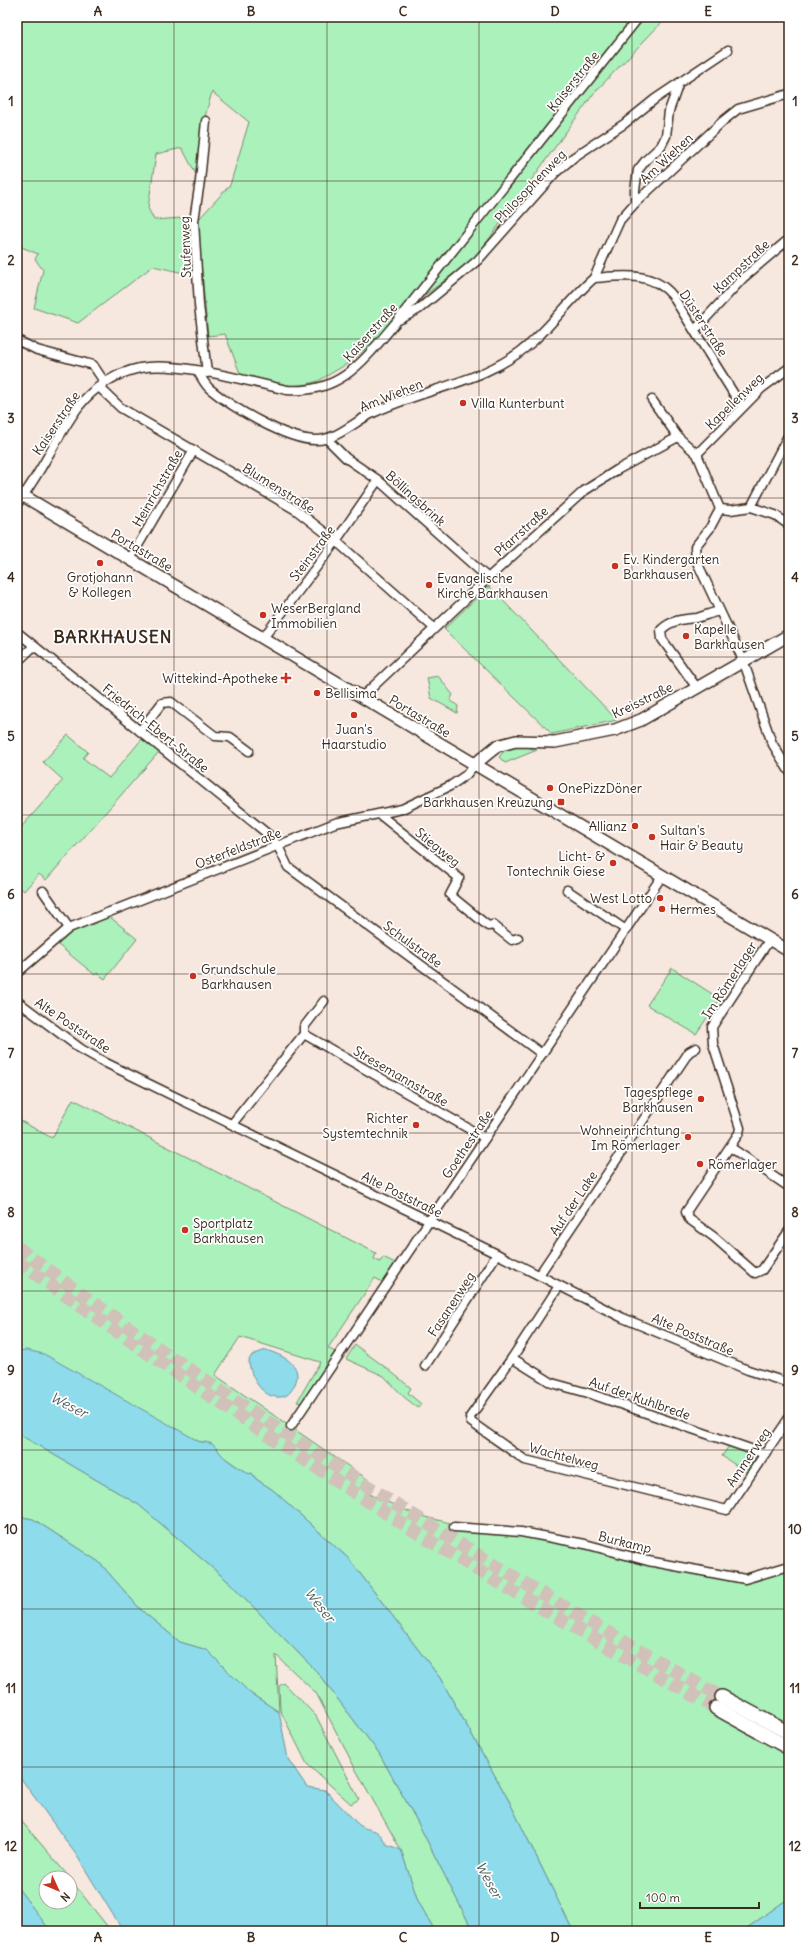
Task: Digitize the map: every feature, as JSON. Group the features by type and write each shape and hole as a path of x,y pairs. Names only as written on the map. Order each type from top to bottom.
{"highway":[{"path":"789,1733 719,1702 789,1748"}],"main road":[{"name":"Portastraße","path":"19,497 130,559 789,951"},
{"name":"Kreisstraße","path":"475,764 497,746 516,741 555,742 615,730 652,714 743,660 789,635"}],"street":[{"name":"Kaiserstraße","path":"19,497 74,414 89,395 102,385 122,374 142,368 169,368 203,372 287,390 318,388 339,379 354,369 397,321 639,17"},
{"name":"Philosophenweg","path":"397,321 419,309 478,260 555,174 574,157 624,124 655,99 728,50"},
{"path":"635,203 638,170 660,146 666,136 669,111 679,83"},
{"name":"Am Wiehen","path":"203,372 210,389 252,417 284,433 304,439 316,440 326,439 370,414 499,367 531,344 594,278 620,220 635,203 723,121 738,109 789,94"},
{"name":"Stufenweg","path":"203,372 194,222 206,121"},
{"name":"Kampstraße","path":"695,330 742,278 789,239"},
{"name":"Düsterstraße","path":"594,278 642,277 655,281 665,288 672,295 695,330 742,407"},
{"name":"Blumenstraße","path":"17,340 37,350 93,366 102,385 121,408 296,510 336,541 434,628"},
{"name":"Kapellenweg","path":"697,454 762,388 789,368"},
{"path":"652,400 678,437 697,454 720,509"},
{"path":"751,507 789,434"},
{"name":"Pfarrstraße","path":"362,697 434,628 584,491 617,470 678,437"},
{"name":"Böllingsbrink","path":"326,439 346,458 378,480 488,578"},
{"name":"Heinrichstraße","path":"130,559 194,450"},
{"name":"Steinstraße","path":"263,638 336,541 378,480"},
{"path":"720,509 730,510 751,507 775,515 789,525"},
{"path":"720,509 710,528 695,547 694,554 719,611 743,660 772,743 789,771"},
{"path":"697,688 662,639 661,630 666,624 685,618 697,618 719,611"},
{"name":"Friedrich-Ebert-Straße","path":"17,632 269,835 278,846"},
{"path":"17,662 34,646"},
{"path":"140,731 162,703 171,702 215,736 230,737 249,751"},
{"name":"Osterfeldstraße","path":"17,973 68,928 335,823 402,809 450,786 466,775 475,764"},
{"name":"Stiegweg","path":"379,814 459,878 450,895 488,926 493,926 512,940 518,938"},
{"name":"Schulstraße","path":"278,846 288,867 542,1054"},
{"name":"Goethestraße","path":"291,1426 662,876"},
{"path":"566,890 626,930"},
{"path":"43,891 68,928"},
{"name":"Im Römerlager","path":"770,939 712,1027 713,1044 740,1128 730,1147 686,1212 686,1216 755,1272 762,1270 789,1231"},
{"name":"Alte Poststraße","path":"17,1001 90,1054 497,1254 623,1318 748,1370 789,1383"},
{"path":"232,1124 304,1034 304,1027 324,1001"},
{"name":"Stresemannstraße","path":"304,1034 485,1138"},
{"name":"Auf der Lake","path":"539,1275 688,1052 696,1048"},
{"path":"730,1147 789,1187"},
{"name":"Fasanenweg","path":"425,1366 497,1254"},
{"name":"Wachtelweg","path":"559,1286 512,1358 470,1417 471,1422 525,1460 727,1510"},
{"name":"Auf der Kuhlbrede","path":"512,1358 552,1383 588,1393 765,1454"},
{"name":"Ammerweg","path":"727,1510 789,1418"},
{"name":"Burkamp","path":"454,1527 521,1532 585,1544 648,1561 745,1579 789,1566"}],"green space":[{"path":"17,17 667,17 594,93 476,257 394,318 378,337 352,361 318,381 297,387 241,376 225,334 208,336 197,221 230,185 249,122 212,92 204,120 198,178 182,148 156,154 148,208 154,220 182,218 189,226 193,275 153,266 78,323 34,308 43,270 35,259 38,254 17,245"},
{"path":"489,586 617,720 552,734 444,629"},
{"path":"438,676 453,695 450,700 458,706 457,713 431,698 427,678"},
{"path":"68,735 88,752 83,758 109,778 142,739 159,752 46,880 39,874 24,891 17,885 17,873 20,871 17,868 17,832 63,780 43,762"},
{"path":"517,746 524,746 537,750 505,763 499,757 504,751"},
{"path":"110,917 137,939 105,979 97,973 95,975 57,944 70,933"},
{"path":"672,968 720,999 696,1034 647,1005"},
{"path":"73,1099 376,1253 374,1259 380,1262 383,1257 395,1263 382,1282 375,1278 328,1348 335,1352 301,1403 297,1402 320,1362 240,1337 215,1375 373,1483 367,1493 417,1515 454,1524 521,1530 741,1578 789,1562 789,1898 743,1931 573,1931 508,1799 440,1678 349,1559 273,1490 256,1479 252,1473 249,1474 225,1458 210,1443 200,1442 18,1352 20,1344 17,1343 17,1119 52,1138"},
{"path":"355,1345 411,1388 408,1393 421,1404 418,1408 404,1397 384,1376 346,1359"},
{"path":"17,1433 139,1505 230,1583 317,1672 379,1753 417,1821 473,1931 435,1931 418,1901 401,1850 356,1770 316,1693 276,1655 279,1712 250,1693 207,1650 180,1642 141,1610 99,1562 33,1519 17,1516"},
{"path":"729,1446 754,1455 755,1459 746,1472 722,1456"},
{"path":"284,1683 316,1716 359,1799 351,1804 307,1764 280,1710 279,1686"},
{"path":"17,1816 63,1870 38,1870 38,1910 78,1910 78,1889 111,1931 50,1931 17,1887"}],"water":[{"name":"Weser","path":"17,1343 20,1344 18,1351 26,1350 44,1354 200,1442 210,1443 228,1460 249,1474 252,1473 256,1479 273,1490 349,1559 440,1678 508,1799 573,1931 473,1931 417,1821 379,1753 317,1672 230,1583 139,1505 17,1433"},
{"path":"266,1350 290,1361 294,1366 297,1377 295,1384 290,1392 285,1396 271,1396 265,1392 255,1381 252,1374 249,1360 252,1355"},
{"path":"17,1516 33,1519 99,1562 141,1610 180,1642 207,1650 250,1693 279,1712 288,1759 307,1787 325,1790 358,1824 379,1834 386,1844 401,1850 418,1901 435,1931 123,1931 77,1856 17,1773"},
{"path":"17,1887 49,1929 50,1931 17,1931"},
{"path":"789,1898 789,1931 743,1931"}],"tunnel":[{"path":"17,1247 163,1351 367,1486 543,1594 722,1697"},
{"path":"17,1261 220,1403 389,1515 528,1600 716,1708"}],"place":[{"name":"Villa Kunterbunt","path":"463,403"},
{"name":"Grotjohann & Kollegen","path":"100,563"},
{"name":"Ev. Kindergarten Barkhausen","path":"615,566"},
{"name":"Evangelische Kirche Barkhausen","path":"429,585"},
{"name":"WeserBergland Immobilien","path":"263,615"},
{"name":"Kapelle Barkhausen","path":"686,636"},
{"name":"Wittekind-Apotheke","path":"286,678"},
{"name":"Bellisima","path":"317,693"},
{"name":"Juan's Haarstudio","path":"354,715"},
{"name":"OnePizzDöner","path":"550,788"},
{"name":"Barkhausen Kreuzung","path":"561,802"},
{"name":"Allianz","path":"635,826"},
{"name":"Sultan's Hair & Beauty","path":"652,837"},
{"name":"Licht- & Tontechnik Giese","path":"613,863"},
{"name":"West Lotto","path":"660,898"},
{"name":"Hermes","path":"662,909"},
{"name":"Grundschule Barkhausen","path":"193,976"},
{"name":"Tagespflege Barkhausen","path":"701,1099"},
{"name":"Richter Systemtechnik","path":"416,1125"},
{"name":"Wohneinrichtung Im Römerlager","path":"688,1137"},
{"name":"Römerlager","path":"700,1164"},
{"name":"Sportplatz Barkhausen","path":"185,1230"}],"district":[{"name":"BARKHAUSEN","path":"113,637"}]}
